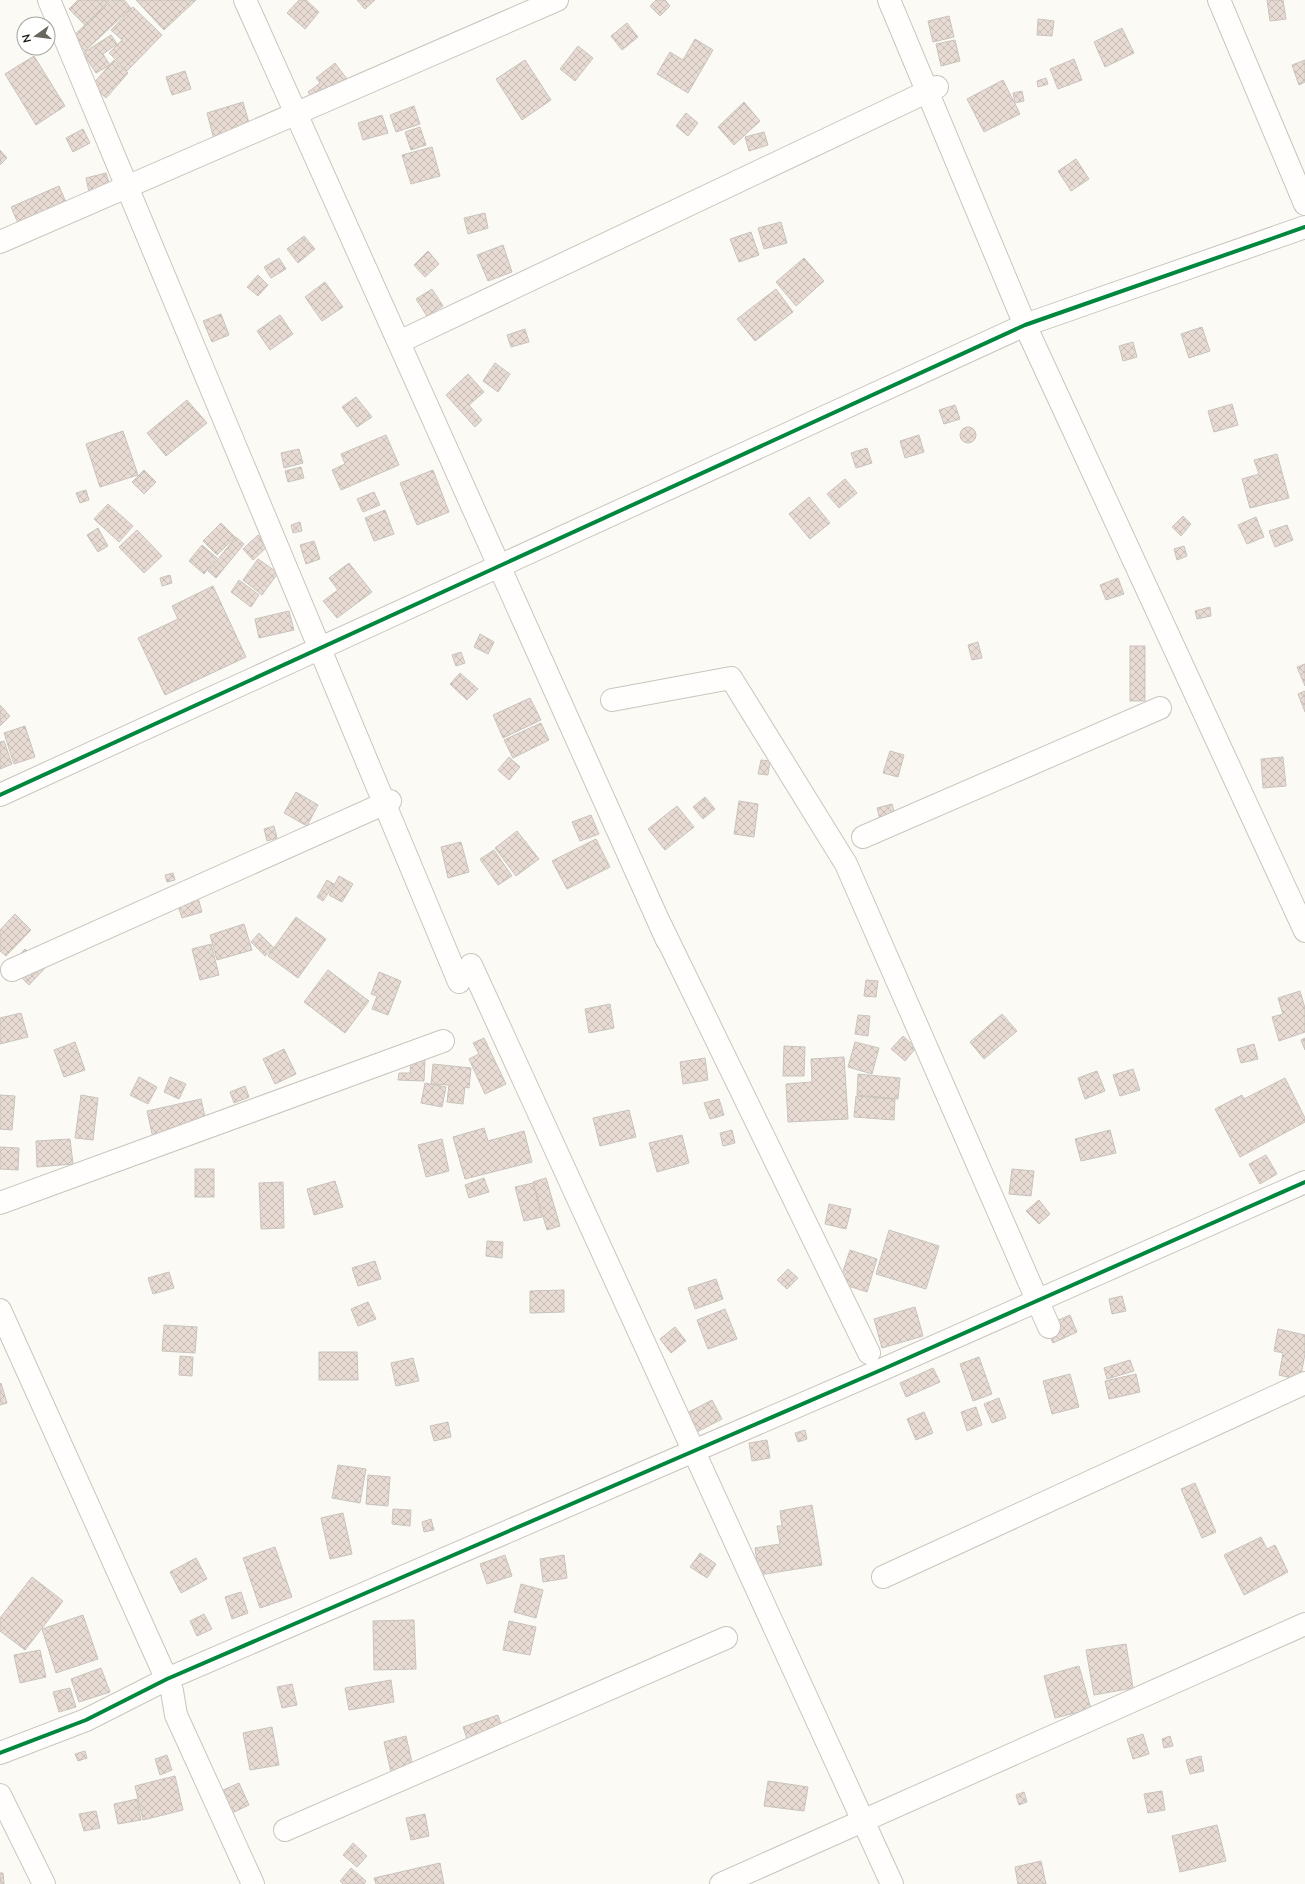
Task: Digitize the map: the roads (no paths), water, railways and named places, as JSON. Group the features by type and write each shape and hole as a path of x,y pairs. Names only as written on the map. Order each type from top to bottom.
{"street":[{"path":"49,0 465,974 892,1884"},
{"path":"245,0 667,940"},
{"path":"0,242 557,0"},
{"path":"889,0 1025,325 1305,931"},
{"path":"1219,0 1305,204"},
{"path":"399,342 936,87"},
{"path":"0,795 1025,325 1305,227"},
{"path":"612,700 731,678 846,864 1048,1327"},
{"path":"862,837 1160,708"},
{"path":"12,970 390,801"},
{"path":"656,916 869,1353"},
{"path":"0,1203 443,1041"},
{"path":"0,1753 86,1720 166,1679 874,1373 1305,1182"},
{"path":"0,1310 172,1691 176,1715 252,1884"},
{"path":"883,1577 1305,1383"},
{"path":"720,1884 1305,1624"},
{"path":"285,1830 726,1638"},
{"path":"0,1795 44,1884"}]}
